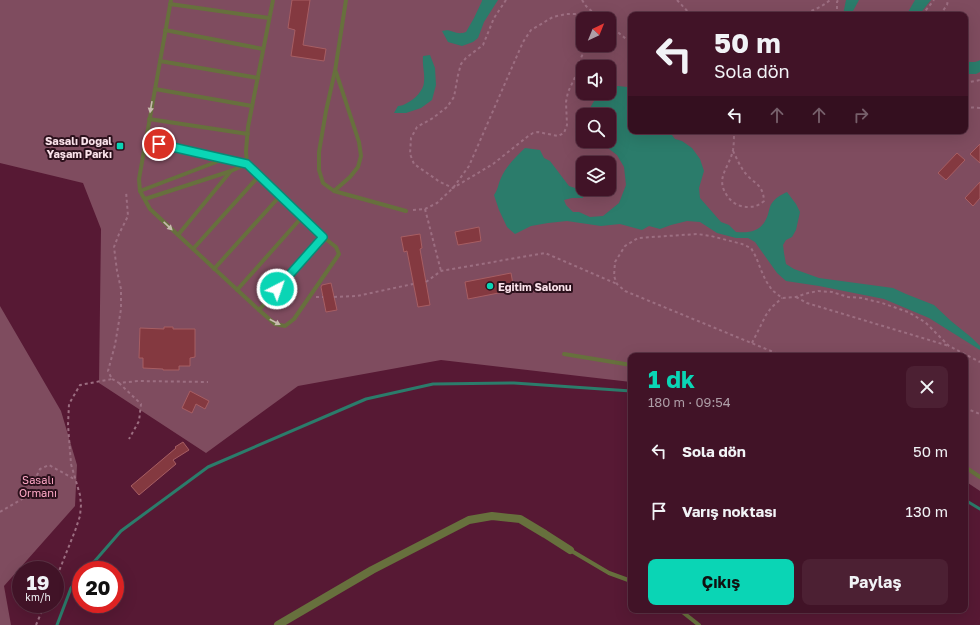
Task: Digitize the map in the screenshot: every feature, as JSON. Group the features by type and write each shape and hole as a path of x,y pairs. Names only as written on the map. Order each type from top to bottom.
{"street":[{"path":"278,625 372,570 469,520 492,516 520,519 570,550"}],"lane":[{"path":"247,164 246,151 252,106 273,0"},
{"path":"346,0 335,71 319,152 319,170 323,183 334,191 406,211"},
{"path":"146,141 247,164 323,237 336,247 339,254 294,319 285,326 274,324 150,209 140,191 139,179 170,2 270,18"},
{"path":"165,30 264,49"},
{"path":"160,61 258,78"},
{"path":"334,191 350,177 358,167 361,156 360,142 335,71"},
{"path":"155,89 252,106"},
{"path":"149,119 248,134"},
{"path":"140,191 224,159"},
{"path":"145,199 231,171 247,164"},
{"path":"178,234 231,171"},
{"path":"193,249 259,176"},
{"path":"214,269 280,196"},
{"path":"237,290 302,217"},
{"path":"259,310 323,237"},
{"path":"564,354 628,365"},
{"path":"968,469 980,477"},
{"path":"570,550 609,573 628,581"},
{"path":"684,613 699,625"}],"path":[{"path":"453,188 440,182 414,164 410,154 411,138 417,127 433,118 446,107 454,97 461,64 466,58 483,45 494,18 506,0"},
{"path":"582,0 592,12"},
{"path":"677,0 688,12"},
{"path":"808,12 830,0"},
{"path":"837,12 838,0"},
{"path":"924,12 934,0"},
{"path":"942,12 947,5 948,0"},
{"path":"453,188 468,166 523,42 531,30 553,17 566,14 576,14"},
{"path":"616,31 628,41"},
{"path":"406,211 425,209 437,203 453,188 493,164 533,133 538,132 558,136 564,133 567,125 566,102 568,92 578,71 580,60 584,52"},
{"path":"968,82 980,80"},
{"path":"968,107 980,108"},
{"path":"733,151 743,170 749,178 759,185 764,193 764,201 758,206 745,207 738,205 730,199 723,190 722,183 724,174 733,151 734,134"},
{"path":"112,380 108,371 115,345 121,309 121,289 114,247 128,216 126,191"},
{"path":"425,209 441,271"},
{"path":"617,284 614,276 615,262 625,246 638,238 697,234 742,244 751,248 766,281 772,290 782,298"},
{"path":"426,282 441,271 545,252 617,284 625,291 775,353"},
{"path":"334,297 357,296 413,284"},
{"path":"752,344 766,315 782,298 796,297 818,291 832,292 848,297 862,298 908,312 925,322 949,346"},
{"path":"796,297 807,303 949,346 963,353"},
{"path":"968,356 980,362"},
{"path":"63,561 80,516 82,505 71,464 68,425 69,404 80,385 112,380 119,383 141,404 139,421 129,439"},
{"path":"119,383 138,381 208,382"},
{"path":"968,409 980,414"},
{"path":"0,512 27,496 40,469 49,465 76,480"},
{"path":"36,625 41,613"}],"green space":[{"path":"0,0 980,0 980,491 968,483 968,353 628,353 628,382 441,360 298,386 206,453 99,383 101,229 83,183 0,163"},
{"name":"Sasalı Ormanı","path":"0,306 61,411 77,465 75,506 26,561 12,561 12,577 4,586 11,625 0,625"}],"shaded area":[{"path":"482,0 498,0 484,22 478,38 473,42 462,46 448,42 442,31 448,30 459,33 466,32"},
{"path":"846,0 859,0 853,12 844,12"},
{"path":"915,0 931,0 921,12 908,12"},
{"path":"430,55 435,68 436,85 432,100 421,108 406,113 394,113 398,106 410,102 424,85 423,56"},
{"path":"980,60 980,72 976,74 968,74 968,62"},
{"path":"616,87 628,88 628,134 671,134 675,139 682,141 692,148 700,159 704,171 699,188 700,198 721,222 729,225 736,232 750,232 758,229 765,222 770,206 779,196 787,192 800,212 796,230 792,237 786,240 783,245 786,264 794,269 819,278 893,288 934,305 972,338 980,346 980,350 929,318 884,299 786,281 777,273 755,242 748,238 736,238 717,233 700,222 687,221 660,229 649,226 642,230 620,224 601,226 567,221 531,226 515,234 507,227 494,195 506,170 525,148 540,150 544,158 550,161 569,186 576,188 576,196 583,196 583,198 564,200 566,205 573,212 579,212 590,217 603,216 619,203 626,185 624,167 617,155 608,148 616,148 616,108 590,108 595,100 616,100"}],"building":[{"path":"292,0 310,0 303,45 326,49 324,61 291,56 295,30 288,28"},
{"path":"980,144 980,163 970,154"},
{"path":"957,153 965,160 946,180 938,173"},
{"path":"980,182 980,198 973,206 965,198"},
{"path":"479,227 481,241 458,245 455,232"},
{"path":"420,234 422,248 420,249 430,305 418,307 407,251 404,252 401,237"},
{"name":"Eğitim Salonu","path":"511,273 514,290 468,299 465,282"},
{"path":"331,283 337,310 326,312 321,287 322,285"},
{"path":"164,327 173,327 173,329 195,329 195,357 190,358 190,366 179,366 179,370 143,368 143,358 139,358 140,328 164,329"},
{"path":"190,391 209,401 205,409 196,404 192,413 182,408"},
{"path":"183,442 189,450 173,460 176,464 139,495 131,486 176,448 175,447"}],"waterway":[{"path":"95,561 121,531 208,467 366,399 433,384 514,383 628,391"},
{"path":"968,502 980,509"},
{"path":"57,625 72,587"}],"place":[{"name":"Sasalı Doğal Yaşam Parkı","path":"120,146"},
{"name":"Eğitim Salonu","path":"490,286"}],"route":[{"path":"159,144 247,164 323,237 277,289"}]}
